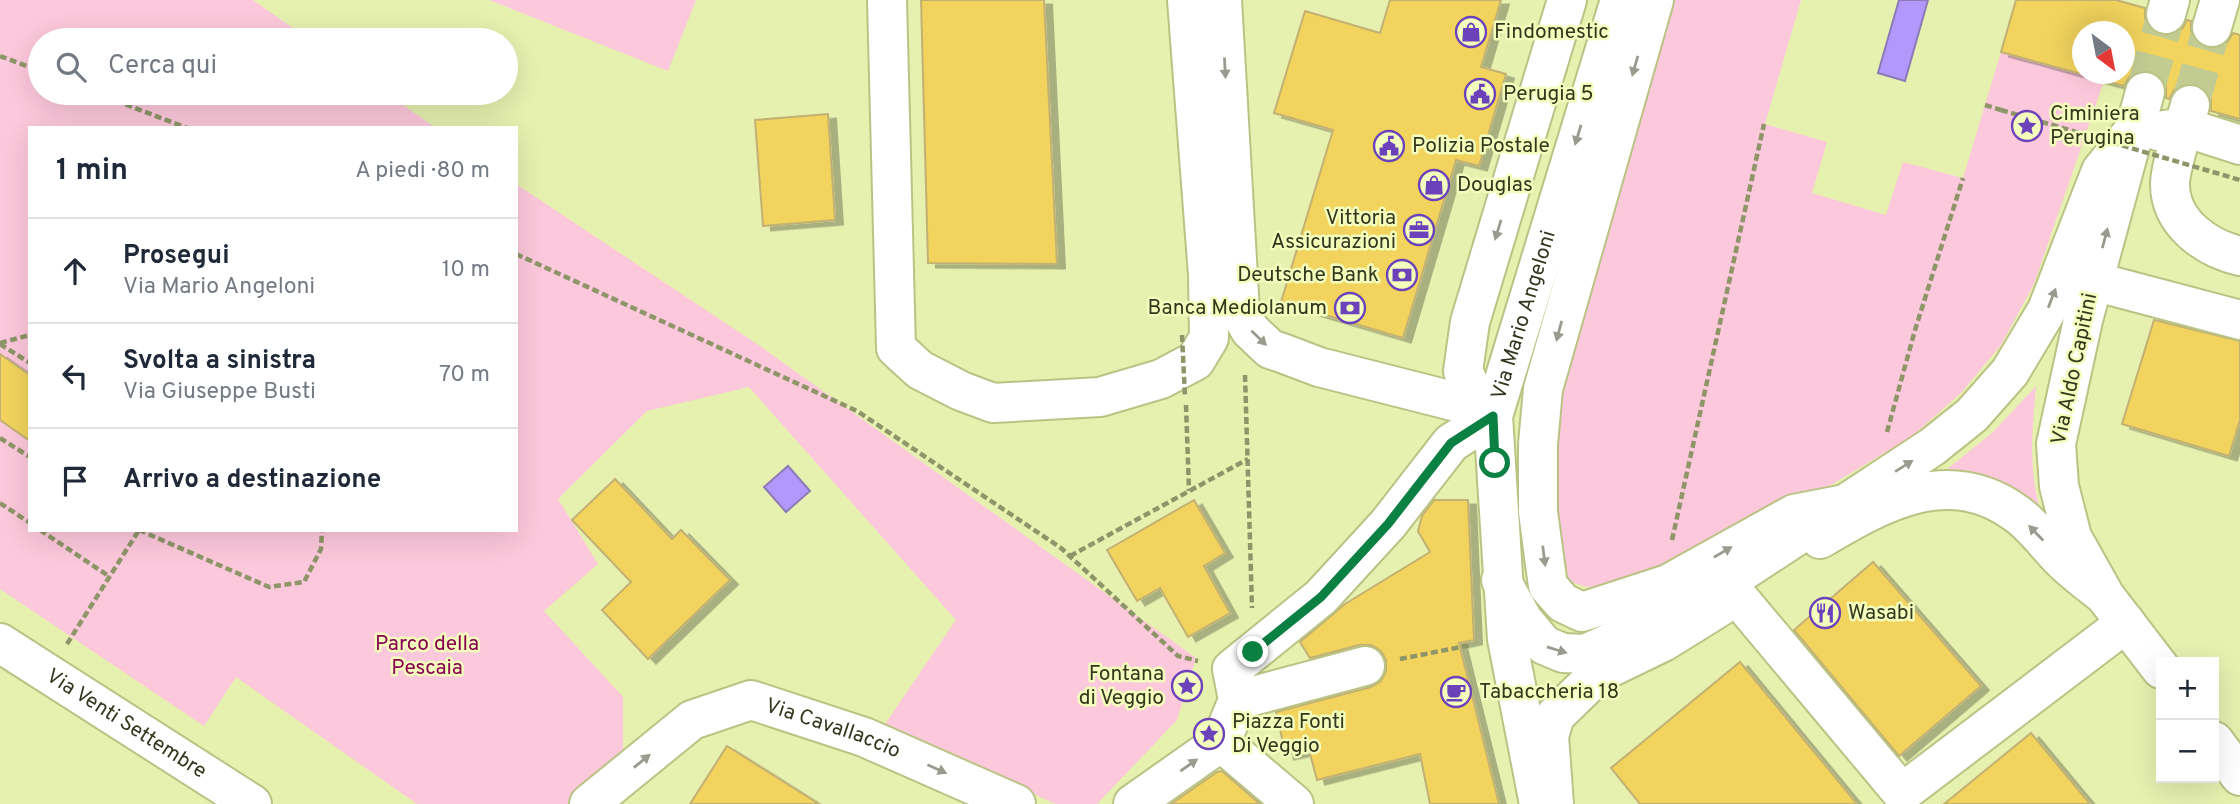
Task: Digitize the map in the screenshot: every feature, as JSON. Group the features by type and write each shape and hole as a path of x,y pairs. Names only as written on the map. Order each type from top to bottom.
{"street":[{"path":"887,0 896,348 919,370 961,391 993,402 1100,397 1161,379 1195,361 1209,338 1208,275 1187,0"},
{"path":"1222,0 1240,312 1243,318 1270,349 1282,354 1319,367 1487,412"},
{"path":"1487,412 1463,371 1470,321 1567,0"},
{"name":"Via Mario Angeloni","path":"1539,804 1507,639 1487,412 1531,283 1620,0"},
{"path":"1654,0 1543,388 1538,444 1538,512 1548,586 1563,603 1585,611 1668,584 1794,514 1840,505"},
{"name":"Via Aldo Capitini","path":"2145,92 2093,281 2056,444 2059,486 2072,537 2115,610 2156,663"},
{"path":"1501,580 1522,620 1544,645 1563,653 1585,654 1687,608 1932,447 1972,415 2010,372 2047,310 2101,171 2132,138 2163,129 2187,116"},
{"path":"2187,116 2240,145"},
{"path":"2187,116 2170,184 2178,217 2215,250 2240,256"},
{"path":"2093,281 2240,320"},
{"path":"1531,283 1569,296"},
{"path":"1133,804 1221,743 1241,674 1321,597 1388,524 1451,443 1487,412"},
{"path":"1554,804 1549,766 1549,736 1555,716 1599,673 1663,642 1853,520 1900,497 1941,488 1988,497 2019,515 2115,610 1902,793 1737,596"},
{"name":"Via Venti Settembre","path":"0,643 252,804"},
{"path":"1241,674 1365,666"},
{"name":"Via Cavallaccio","path":"589,804 692,720 751,700 864,737 1016,804"},
{"path":"1221,743 1258,771 1294,804"},
{"path":"2219,748 2240,776"}],"path":[{"path":"0,56 28,66"},
{"path":"127,105 182,126"},
{"path":"1985,105 2240,180"},
{"path":"1671,544 1764,124"},
{"path":"1886,433 1963,178"},
{"path":"518,255 857,411 1070,556 1178,656 1241,674 1248,459 1243,318"},
{"path":"1182,335 1189,491"},
{"path":"0,343 28,336"},
{"path":"0,343 28,362"},
{"path":"0,438 28,456"},
{"path":"1070,556 1248,459"},
{"path":"0,503 28,522"},
{"path":"43,532 110,577"},
{"path":"47,674 138,532"},
{"path":"144,532 269,587 304,582 321,549 322,532"},
{"path":"1365,666 1481,643"}],"green space":[{"name":"Parco della Pescaia","path":"0,0 253,0 293,28 28,28 28,105 403,105 433,126 28,126 28,532 518,532 518,185 760,346 1196,658 1177,720 1097,804 1056,804 883,727 956,620 749,387 647,411 558,499 598,564 544,611 623,697 623,762 572,804 417,804 236,677 204,726 0,589"},
{"path":"489,0 696,0 668,71"},
{"path":"1671,0 1801,0 1765,124 1827,142 1812,193 1886,215 1903,162 1963,178 2001,52 2072,72 2072,84 2103,84 2034,284 2001,345 1961,393 1911,437 1794,507 1671,566 1591,588 1567,581 1555,553 1555,415"},
{"path":"2036,386 2032,434 2033,465 2041,512 1941,474 1992,433"}],"shaded area":[{"path":"1899,0 1928,0 1905,81 1878,73"},
{"path":"788,466 810,491 786,512 764,487"}],"building":[{"path":"921,0 1044,0 1057,264 928,263"},
{"path":"1390,0 1501,0 1481,67 1506,74 1479,166 1456,160 1403,338 1281,302 1333,130 1274,113 1305,11 1380,33"},
{"path":"2016,0 2116,0 2145,8 2145,19 2150,29 2161,35 2172,35 2182,29 2187,20 2191,21 2191,31 2196,42 2206,48 2216,48 2227,43 2233,33 2240,35 2240,119 2211,111 2211,99 2206,90 2196,84 2184,84 2174,90 2169,99 2166,98 2166,86 2160,76 2151,71 2135,73 2135,21 2072,21 2072,72 2001,52"},
{"path":"828,114 835,220 763,226 755,120"},
{"path":"2154,320 2240,341 2240,420 2229,456 2122,424"},
{"path":"0,354 28,374 28,440 0,420"},
{"path":"615,479 672,539 681,530 730,580 648,659 602,610 631,582 572,520"},
{"path":"1194,500 1225,553 1204,566 1230,613 1188,637 1160,588 1137,601 1107,550"},
{"path":"1434,500 1468,500 1474,640 1459,643 1499,804 1430,804 1420,754 1317,780 1309,750 1286,755 1276,712 1371,687 1381,681 1386,671 1386,660 1381,651 1371,645 1359,645 1310,658 1300,642 1345,604 1430,552 1418,531 1422,516"},
{"path":"1873,562 1981,686 1899,756 1794,630"},
{"path":"1740,662 1857,804 1640,804 1611,768"},
{"path":"2031,733 2090,804 1944,804"},
{"path":"727,746 819,804 690,804"},
{"path":"1222,771 1260,804 1171,804 1217,772"}],"tunnel":[{"path":"2145,92 2166,14"},
{"path":"2190,105 2212,27"}],"place":[{"name":"Findomestic","path":"1471,32"},
{"name":"Perugia 5","path":"1480,94"},
{"name":"Ciminiera Perugina","path":"2027,126"},
{"name":"Polizia Postale","path":"1389,146"},
{"name":"Douglas","path":"1434,185"},
{"name":"Vittoria Assicurazioni","path":"1419,230"},
{"name":"Deutsche Bank","path":"1402,275"},
{"name":"Banca Mediolanum","path":"1350,308"},
{"name":"Wasabi","path":"1825,613"},
{"name":"Fontana di Veggio","path":"1187,686"},
{"name":"Tabaccheria 18","path":"1456,692"},
{"name":"Piazza Fonti Di Veggio","path":"1209,734"}],"route":[{"path":"1253,652 1321,597 1388,524 1451,443 1493,416 1495,463"}]}
